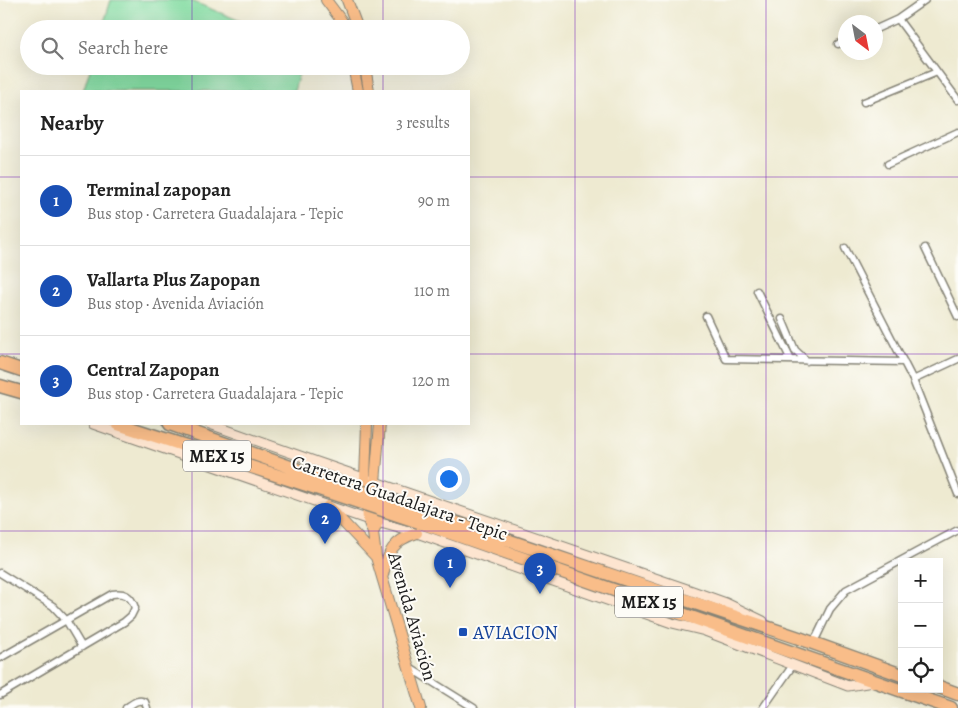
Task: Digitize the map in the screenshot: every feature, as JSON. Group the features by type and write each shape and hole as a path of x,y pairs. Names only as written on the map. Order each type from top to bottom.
{"highway":[{"path":"0,386 20,392"},
{"name":"Carretera Guadalajara - Tepic","path":"121,425 318,483"},
{"name":"Carretera Guadalajara - Tepic","path":"173,425 420,522 952,708"},
{"name":"Carretera Guadalajara - Tepic","path":"420,522 799,638 898,674"},
{"path":"943,688 958,694"}],"main road":[{"path":"326,0 342,20"},
{"path":"347,0 355,20"},
{"path":"355,75 358,90"},
{"path":"366,75 369,90"},
{"path":"96,425 373,521 420,522 672,623 705,631 848,686 878,682"},
{"path":"213,425 726,603 799,638"},
{"path":"367,425 370,480"},
{"path":"370,480 380,425"},
{"path":"302,497 315,497 323,492 326,477 316,462"},
{"name":"Avenida Aviación","path":"370,480 376,556 421,708"},
{"path":"420,522 412,523 412,515 429,500"},
{"path":"328,506 376,556"},
{"path":"382,576 388,554 397,542 420,522"}],"street":[{"path":"883,25 898,19 925,0"},
{"path":"898,19 958,100"},
{"path":"864,102 937,72"},
{"path":"888,164 958,132"},
{"path":"845,248 913,380 958,494"},
{"path":"926,248 958,317"},
{"path":"757,291 792,360"},
{"path":"706,316 726,359 904,362"},
{"path":"782,319 795,350 807,360"},
{"path":"913,380 958,359"},
{"path":"812,643 830,609 846,590 958,530"},
{"path":"0,573 53,606 66,620 82,647"},
{"path":"0,658 112,594 122,592 133,601 135,608 131,616 124,622 0,695"},
{"path":"763,708 793,665"},
{"path":"409,668 474,708"},
{"path":"126,708 141,700 145,702 147,708"}],"green space":[{"path":"111,0 189,0 238,20 105,20"},
{"path":"88,75 298,75 294,90 83,90"}],"place":[{"name":"Vallarta Plus Zapopan","path":"325,544"},
{"name":"Terminal zapopan","path":"450,588"},
{"name":"Central Zapopan","path":"540,594"},
{"name":"AVIACION","path":"463,632"}]}
